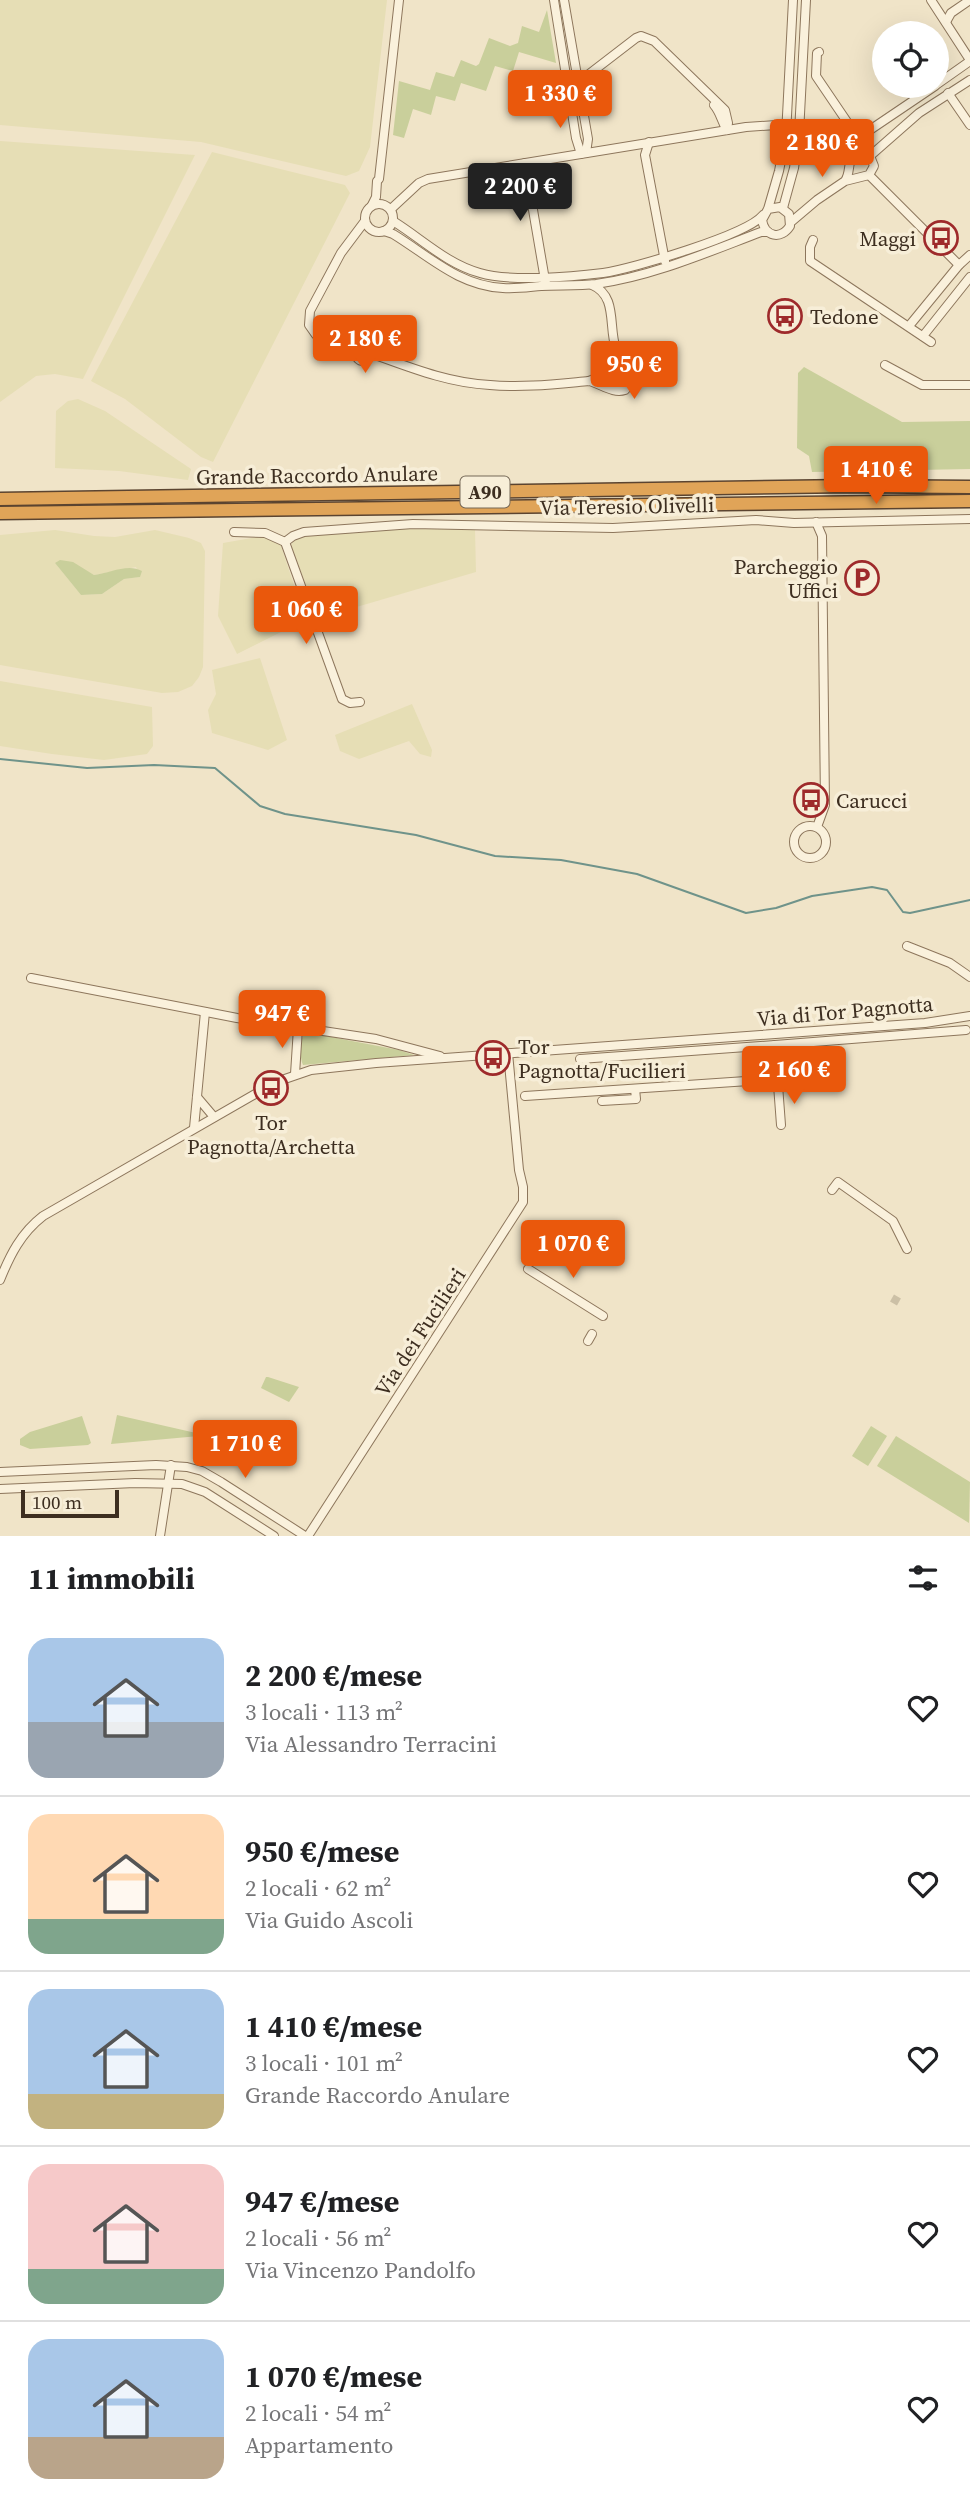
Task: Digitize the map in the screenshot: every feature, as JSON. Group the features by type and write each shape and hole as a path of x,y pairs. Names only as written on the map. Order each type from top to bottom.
{"highway":[{"name":"Grande Raccordo Anulare","path":"0,499 970,486"},
{"name":"Grande Raccordo Anulare","path":"0,513 970,501"}],"street":[{"path":"399,0 376,197 366,212 365,221 348,244 315,301 308,320 316,334 356,351 365,347 369,355 446,378 490,385 589,381 619,392 629,387 633,377 616,348 608,300 610,291 619,279"},
{"path":"554,0 578,147 584,153"},
{"path":"564,0 588,139 584,153"},
{"path":"768,232 762,225 780,165 786,129 793,0"},
{"path":"791,222 785,209 799,133 806,0"},
{"path":"931,0 945,21"},
{"path":"947,21 951,13 970,0"},
{"path":"949,27 970,61 949,76"},
{"path":"578,79 584,78 636,38 641,36 650,39 725,110 727,130"},
{"path":"560,38 570,37"},
{"path":"819,52 816,75 858,138"},
{"path":"949,92 970,80"},
{"path":"570,96 580,94"},
{"path":"949,94 970,125"},
{"path":"845,181 858,138 917,98"},
{"path":"870,156 919,113 941,98"},
{"path":"372,205 388,207 428,179 760,125 776,125 786,129"},
{"path":"649,142 645,155 665,256 663,267"},
{"path":"851,159 860,153 870,156"},
{"path":"869,175 874,166 870,156"},
{"path":"525,163 546,283 541,286"},
{"path":"850,170 858,177"},
{"path":"348,244 362,234 384,231 393,234 462,279 503,288 592,285 707,254 761,232 781,235 788,230 791,222 816,200 845,181 869,175"},
{"path":"869,175 959,265"},
{"path":"379,179 393,222 466,269 497,277 605,272 723,237 756,223 766,212 776,207 785,209 816,200"},
{"path":"365,221 374,231"},
{"path":"384,231 393,222"},
{"path":"813,240 810,261 931,342"},
{"path":"909,326 970,255"},
{"path":"923,336 970,277"},
{"path":"592,285 599,288 608,300"},
{"path":"589,381 606,372 612,364 616,348"},
{"path":"612,364 624,364"},
{"path":"885,365 922,385 970,385"},
{"path":"606,372 607,387"},
{"name":"Via Teresio Olivelli","path":"285,542 304,532 412,524 613,528 738,521 970,519"},
{"path":"816,522 822,536 825,800 824,812 817,827"},
{"path":"234,531 265,533 285,542 342,699 351,703 360,702"},
{"path":"805,827 817,827 826,836 825,850 816,857 804,857 795,848 796,836 805,827"},
{"path":"907,946 950,963 970,977"},
{"path":"31,978 205,1012 376,1039 450,1058"},
{"path":"194,1128 205,1012"},
{"name":"Via di Tor Pagnotta","path":"0,1279 17,1244 38,1220 194,1128 295,1074 332,1067 912,1024 970,1016"},
{"path":"295,1074 298,1028"},
{"path":"580,1059 966,1030"},
{"path":"775,1045 781,1125"},
{"name":"Via dei Fucilieri","path":"307,1536 523,1202 508,1053"},
{"path":"525,1096 777,1079"},
{"path":"602,1101 636,1099 635,1089"},
{"path":"197,1097 214,1117"},
{"path":"832,1190 838,1182 893,1221 907,1249"},
{"path":"528,1269 603,1316"},
{"path":"0,1472 171,1465 192,1468 207,1474 307,1536"},
{"path":"160,1536 171,1465"},
{"path":"0,1489 169,1483 189,1485 274,1536"}],"shaded area":[{"path":"0,0 387,0 370,147 359,171 346,176 201,142 0,125"},
{"path":"0,141 195,155 83,379 55,374 36,376 0,402"},
{"path":"212,152 345,185 350,193 213,462 201,457 125,399 91,381"},
{"path":"78,399 105,411 191,469 188,480 119,471 55,468 56,411 68,401"},
{"path":"413,526 475,529 476,572 319,618 291,546 293,541 303,535"},
{"path":"55,530 115,537 155,530 201,543 205,551 203,667 199,677 192,686 178,692 162,693 0,665 0,535","holes":["55,563 94,575 136,567 140,577 124,579 102,594 81,595"]},
{"path":"263,536 280,543 302,609 291,627 237,654 218,616 223,543"},
{"path":"260,658 287,740 268,750 212,733 208,710 216,694 212,670"},
{"path":"0,681 152,707 153,746 147,754 104,760 0,746"},
{"path":"412,704 432,750 431,757 420,754 409,741 359,759 340,751 335,735"}],"green space":[{"path":"547,10 556,63 519,52 513,71 495,66 486,91 461,83 455,101 436,96 431,115 413,109 404,138 393,135 399,81 430,90 436,72 454,77 461,60 476,66 479,64 489,38 510,46 518,43 522,26 539,32"},
{"path":"804,367 902,422 970,421 970,469 812,472 809,456 797,448 798,373"},
{"path":"60,560 73,562 94,575 125,568 142,571 140,577 124,579 102,594 81,595 55,563"},
{"path":"305,1032 414,1055 303,1065 301,1048"},
{"path":"266,1377 299,1387 289,1402 261,1388"},
{"path":"117,1415 196,1433 199,1436 111,1444"},
{"path":"82,1416 91,1443 88,1445 30,1449 20,1445 20,1439 30,1432"},
{"path":"871,1426 887,1436 868,1466 852,1456"},
{"path":"896,1436 970,1482 969,1523 877,1466"}],"waterway":[{"path":"0,759 87,768 154,765 215,768 260,806 285,814 416,835 495,856 561,860 637,874 746,913 776,908 812,896 872,887 887,890 903,912 910,913 970,900"}],"tunnel":[{"path":"892,1298 899,1302"}],"place":[{"name":"Maggi","path":"941,238"},
{"name":"Tedone","path":"785,316"},
{"name":"Parcheggio Uffici","path":"862,578"},
{"name":"Carucci","path":"811,800"},
{"name":"Tor Pagnotta/Fucilieri","path":"493,1058"},
{"name":"Tor Pagnotta/Archetta","path":"271,1088"}]}
